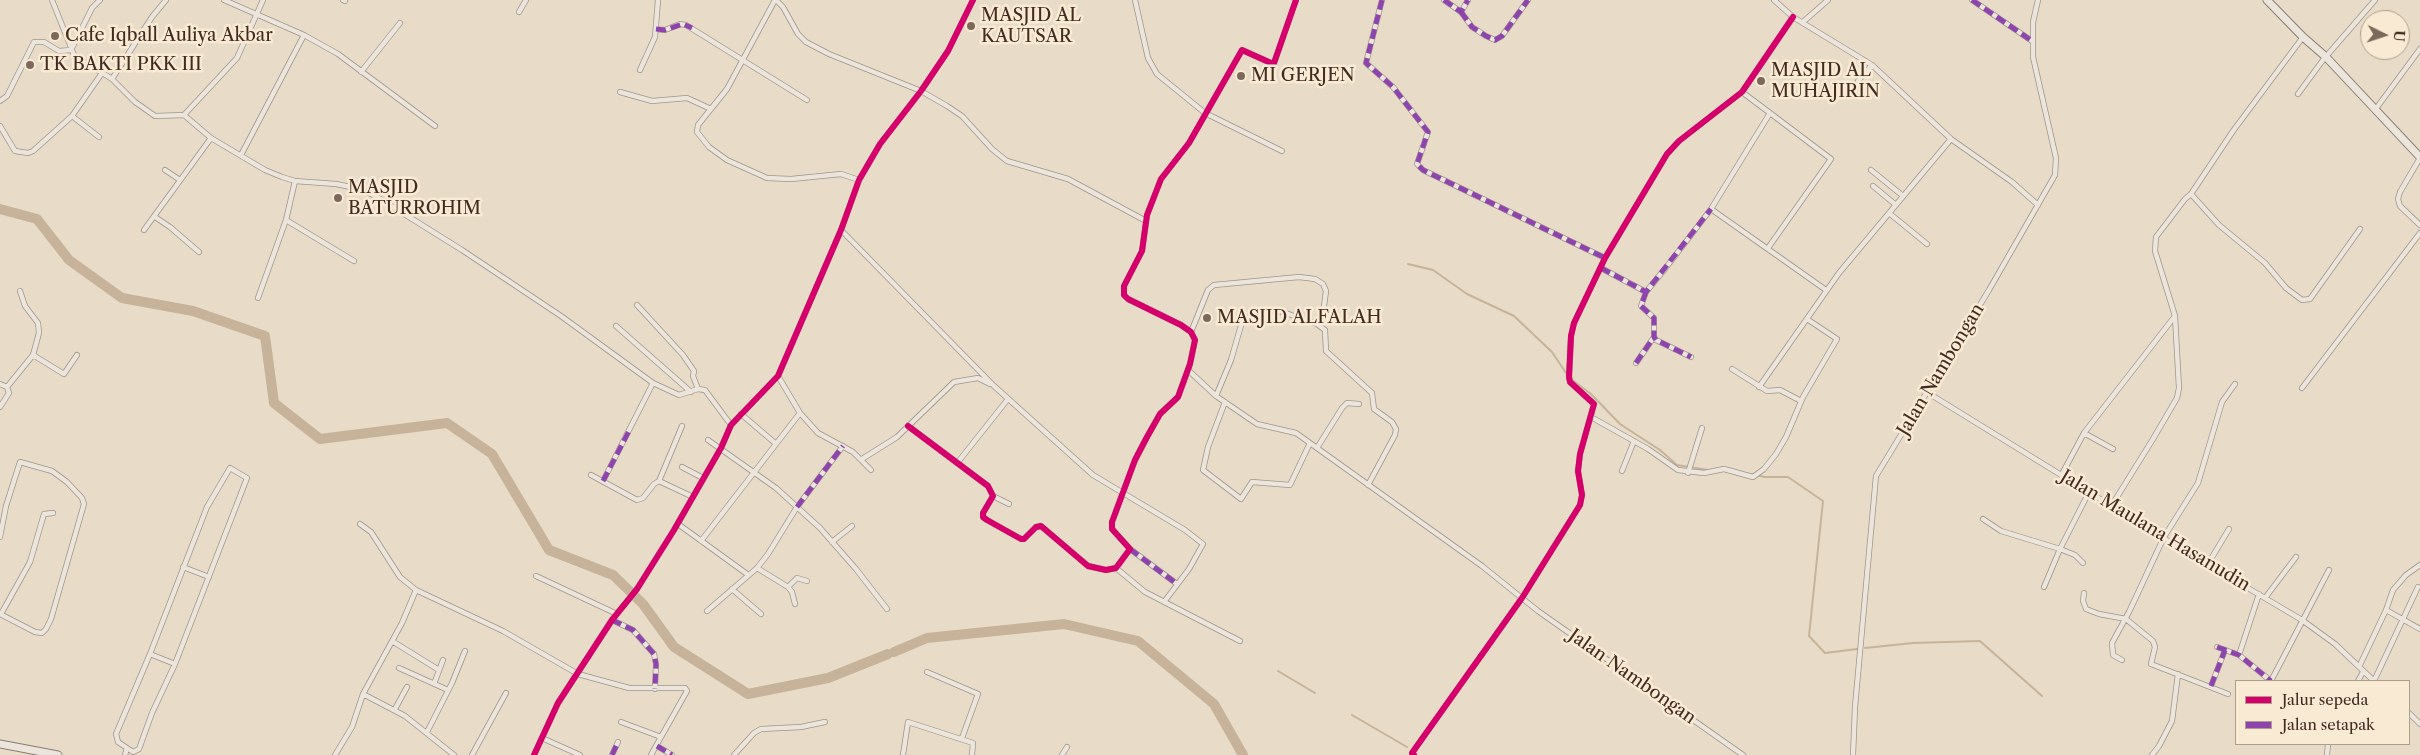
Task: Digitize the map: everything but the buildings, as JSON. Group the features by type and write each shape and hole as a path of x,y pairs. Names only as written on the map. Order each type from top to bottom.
{"street":[{"path":"52,0 71,50 81,60 112,79 135,102 155,116 184,115 211,138 265,170 295,181 336,184 362,190 377,197 462,250 561,316 653,383 679,395 698,389 705,390 731,425"},
{"path":"71,50 92,8 100,0"},
{"path":"112,79 152,17 166,0"},
{"path":"224,0 304,35 338,54 435,126"},
{"path":"184,115 236,58 263,0"},
{"path":"519,12 526,0"},
{"path":"640,70 656,29 658,0"},
{"path":"859,180 841,174 791,179 767,178 754,174 708,147 699,137 697,127 727,89 776,0 783,7 798,34 806,42 829,54 921,91 962,116 992,149 1007,161 1068,179 1146,222"},
{"path":"534,755 558,703 612,620 631,598 678,524 721,448 731,425 761,397 778,376 841,230 859,180 880,144 921,91 948,51 973,0"},
{"path":"1135,0 1148,58 1157,74 1205,113 1282,150"},
{"path":"1177,584 1130,549 1112,529 1112,522 1147,437 1160,414 1178,397 1188,370 1195,340 1191,332 1181,324 1128,299 1124,295 1124,286 1142,252 1146,222 1151,203 1161,179 1189,143 1242,50 1271,63 1274,62 1296,0"},
{"path":"1382,0 1366,63 1393,87 1428,132 1417,164 1423,170 1605,258"},
{"path":"1444,0 1461,12 1472,26 1495,40 1502,36 1528,0"},
{"path":"1461,12 1468,0"},
{"path":"1774,0 1793,17 1872,65 1951,139 2012,182 2038,205"},
{"path":"1803,22 1828,0"},
{"name":"Jalan Nambongan","path":"1853,755 1875,480 2051,183 2056,158 2035,72 2032,41 2033,22 2038,0"},
{"path":"2298,94 2326,57 2375,0"},
{"path":"1976,1 2032,41"},
{"path":"2271,1 2303,37 2326,57 2374,111 2420,157 2398,199 2400,206 2420,225"},
{"path":"1414,755 1412,753 1522,598 1580,505 1582,495 1578,471 1580,454 1594,407 1593,401 1570,382 1568,370 1572,329 1605,258 1667,154 1679,141 1742,92 1793,17"},
{"path":"361,72 400,23"},
{"path":"656,29 665,30 680,24 686,24 807,100"},
{"path":"241,155 304,35"},
{"path":"2112,505 2177,398 2180,377 2175,316 2155,244 2156,237 2191,194 2238,125 2303,37"},
{"path":"0,101 7,96 34,42 44,42 59,51 71,50"},
{"path":"2374,111 2420,49"},
{"path":"1858,82 1872,65"},
{"path":"0,126 15,151 28,153 72,116 102,73"},
{"path":"620,92 652,101 687,98 711,109"},
{"path":"1742,92 1831,159 1768,248"},
{"path":"1636,363 1654,336 1654,318 1640,306 1646,292 1711,209 1770,113"},
{"path":"72,116 100,137"},
{"path":"144,230 211,138"},
{"path":"1759,387 1826,290 1951,139"},
{"path":"164,170 180,180"},
{"path":"1871,170 1903,196"},
{"path":"258,298 286,220 295,181"},
{"path":"1873,186 1896,204"},
{"path":"2191,194 2219,225 2265,264 2286,288 2302,300 2310,299 2360,229"},
{"path":"1711,209 1826,290"},
{"path":"1889,214 1927,244"},
{"path":"154,217 170,226 198,252"},
{"path":"286,220 354,261"},
{"path":"841,230 994,386 1093,475 1124,492 1203,544 1164,602"},
{"path":"2302,388 2420,233"},
{"path":"1601,268 1646,292"},
{"path":"1191,332 1208,290 1214,285 1299,277 1315,279 1323,284 1326,291 1324,306 1317,324"},
{"path":"7,387 33,355 39,326 25,306 20,291"},
{"path":"637,305 683,355 694,371 698,389"},
{"path":"1216,396 1231,360 1242,322 1246,318 1251,317 1264,323 1280,311 1317,324 1325,330 1326,351 1372,393 1374,409 1392,422 1396,431 1368,485"},
{"path":"2062,474 2084,433 2175,316"},
{"path":"1590,417 1648,449 1672,467 1688,473 1704,473 1724,469 1752,477 1764,470 1776,454 1786,437 1801,401 1837,339 1807,319"},
{"path":"616,326 692,392"},
{"path":"1654,336 1662,344 1691,357"},
{"path":"33,355 64,374 77,355"},
{"name":"Jalan Nambongan","path":"1188,370 1216,396 1257,424 1290,430 1310,443 1482,566 1522,598 1743,755"},
{"path":"1732,370 1767,391 1780,390 1801,401"},
{"path":"778,376 800,413 818,433 843,446 862,459 871,470"},
{"path":"862,459 897,437 954,382 978,378 994,386"},
{"path":"603,481 653,383"},
{"path":"0,384 7,387 9,393 0,407"},
{"path":"2122,660 2113,655 2111,649 2114,636 2126,619 2164,537 2198,484 2222,402 2235,384"},
{"name":"Jalan Maulana Hasanudin","path":"1928,393 2302,620 2335,644 2373,680"},
{"path":"958,462 1008,398"},
{"path":"1224,402 1208,447 1203,470 1241,498 1252,482 1290,485 1310,443"},
{"path":"1317,448 1342,408 1347,404 1359,404"},
{"path":"701,541 800,413"},
{"path":"741,414 775,443"},
{"path":"591,475 639,500 659,480 682,426"},
{"path":"908,426 988,486 993,496 1009,504"},
{"path":"1688,473 1702,428"},
{"path":"2084,433 2113,449"},
{"path":"708,440 755,472 797,507 856,569 887,609"},
{"path":"1622,471 1634,441"},
{"path":"707,611 756,568 768,554 797,507 843,446"},
{"path":"0,538 6,506 20,462 52,471 78,493 84,504 52,619 46,630 42,633 35,632 1,614 30,562 44,514 53,513"},
{"path":"682,467 703,478"},
{"path":"230,468 247,478 175,664 152,713 139,749 133,752 118,742 116,734 150,654 183,567 208,507 230,468"},
{"path":"659,480 692,497"},
{"path":"2044,587 2060,549 2089,492"},
{"path":"993,496 983,513 983,517 987,520 1021,539 1024,539 1036,527 1041,526 1088,566 1106,570 1116,568 1130,549"},
{"path":"1983,518 2001,531 2060,549 2075,555 2083,563"},
{"path":"360,524 371,532 400,576 416,590 503,631 578,674 629,688 655,689 682,686 686,691 651,755"},
{"path":"678,524 747,574"},
{"path":"832,542 852,526"},
{"path":"2208,564 2229,529"},
{"path":"2265,598 2296,557"},
{"path":"2359,667 2386,610 2393,590 2406,575 2420,565"},
{"path":"183,567 209,577"},
{"path":"756,568 788,587 792,592 795,604"},
{"path":"1116,568 1140,588 1240,641"},
{"path":"2272,680 2329,570"},
{"path":"536,576 617,614"},
{"path":"788,587 796,578 807,581"},
{"path":"2374,680 2418,587"},
{"path":"732,589 760,614"},
{"path":"335,755 352,727 363,694 392,641 416,590"},
{"path":"2084,593 2083,601 2086,609 2099,614 2126,619 2143,631 2155,644 2152,664 2212,686 2228,694"},
{"path":"2239,654 2258,594"},
{"path":"2386,610 2420,629"},
{"path":"612,620 633,630 647,643 654,654 656,664 655,689"},
{"path":"392,641 439,670"},
{"path":"2217,647 2239,654 2270,680"},
{"path":"2212,686 2225,650"},
{"path":"427,732 465,651"},
{"path":"150,654 175,664"},
{"path":"434,684 443,660"},
{"path":"399,668 448,690"},
{"path":"927,672 978,694 962,738"},
{"path":"2359,680 2363,672"},
{"path":"2152,755 2172,721 2178,674"},
{"path":"395,709 407,687"},
{"path":"472,755 506,693"},
{"path":"363,694 395,709 427,732 454,755"},
{"path":"2410,715 2420,724"},
{"path":"621,722 661,737"},
{"path":"734,755 754,733 761,729 801,727 825,722"},
{"path":"903,755 908,722 973,743 972,755"},
{"path":"542,738 580,755"},
{"path":"612,755 618,742"},
{"path":"0,744 58,755"},
{"path":"657,746 672,755"},
{"path":"1062,755 1067,747"},
{"path":"124,755 127,748"}],"waterway":[{"path":"0,209 37,219 69,260 122,298 193,311 265,336 274,403 320,439 447,423 492,454 549,550 613,575 643,604 674,647 748,694 828,678 888,654"},
{"path":"1408,264 1433,270 1467,294 1514,316 1552,352 1568,376"},
{"path":"1571,379 1591,394 1620,424 1660,450 1677,465 1708,470"},
{"path":"1749,474 1765,477 1788,477 1823,501 1809,636 1825,653 1857,649"},
{"path":"894,652 927,638 1064,624 1138,641 1214,704 1243,755"},
{"path":"1865,648 1913,643 1980,641 2042,696"},
{"path":"1278,671 1315,693"},
{"path":"1352,715 1407,747"}],"marked path":[{"path":"1382,0 1366,63 1393,87 1428,132 1417,164 1423,170 1605,258"},
{"path":"1444,0 1461,12 1468,0"},
{"path":"1461,12 1472,27 1495,40 1502,36 1528,0"},
{"path":"1972,0 2032,41"},
{"path":"656,29 665,30 683,24 692,28"},
{"path":"1601,268 1646,292 1711,209"},
{"path":"1646,292 1641,306 1654,318 1654,337 1656,340 1691,357"},
{"path":"1636,363 1654,337"},
{"path":"603,481 629,431"},
{"path":"797,507 843,446"},
{"path":"1130,549 1177,584"},
{"path":"612,620 633,630 654,654 656,664 655,689"},
{"path":"2217,647 2239,655 2270,680"},
{"path":"2211,686 2225,650"},
{"path":"612,755 618,742"},
{"path":"657,746 672,755"}],"cycle path":[{"path":"534,755 558,703 612,620 637,589 674,530 721,448 731,425 778,376 841,230 859,180 880,144 921,91 948,51 973,0"},
{"path":"908,426 988,486 993,496 983,513 983,517 987,520 1021,539 1024,539 1036,527 1041,526 1088,566 1106,570 1116,568 1130,549 1112,529 1112,522 1135,460 1147,437 1160,414 1178,397 1190,364 1195,340 1191,332 1181,325 1128,299 1124,295 1124,286 1142,251 1147,215 1161,179 1189,143 1242,50 1274,63 1296,0"},
{"path":"1414,755 1412,753 1522,598 1580,505 1582,495 1578,471 1580,454 1594,404 1570,382 1571,336 1574,323 1605,258 1667,154 1679,141 1742,92 1793,17"}],"place":[{"name":"MASJID AL KAUTSAR","path":"971,26"},
{"name":"Cafe Iqball Auliya Akbar","path":"55,36"},
{"name":"TK BAKTI PKK III","path":"30,65"},
{"name":"MI GERJEN","path":"1241,76"},
{"name":"MASJID AL MUHAJIRIN","path":"1761,81"},
{"name":"MASJID BATURROHIM","path":"338,198"},
{"name":"MASJID ALFALAH","path":"1207,318"}]}
